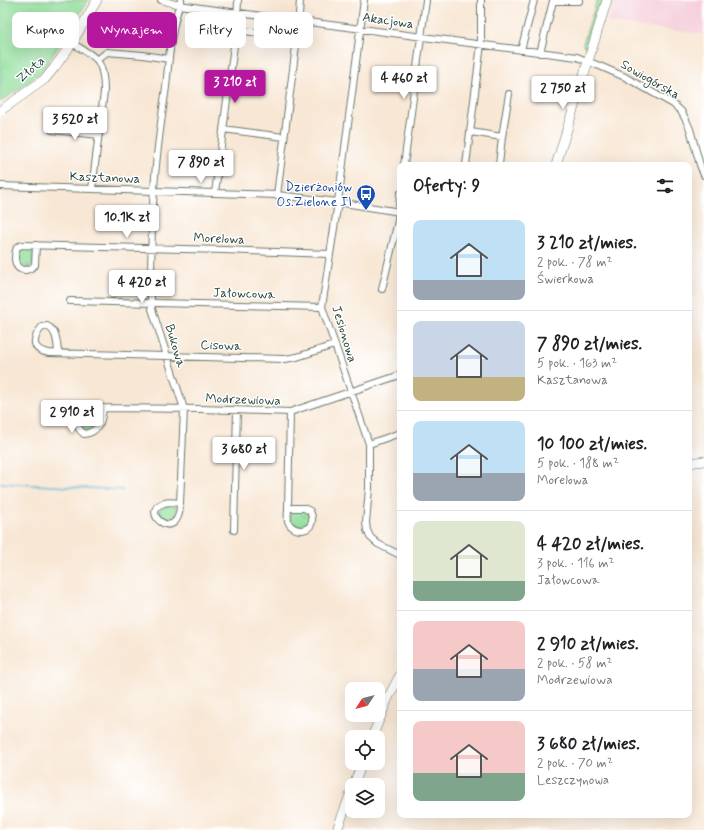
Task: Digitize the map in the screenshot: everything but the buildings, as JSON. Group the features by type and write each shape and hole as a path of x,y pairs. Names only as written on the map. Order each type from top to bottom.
{"street":[{"name":"Złota","path":"79,31 97,0"},
{"name":"Akacjowa","path":"161,0 238,12"},
{"path":"238,0 238,12"},
{"path":"299,12 300,0"},
{"name":"Jesionowa","path":"364,0 338,202 322,307 369,444 367,530 370,537 378,544 397,554"},
{"path":"404,162 426,0"},
{"path":"466,162 481,44 481,0"},
{"path":"521,50 534,0"},
{"path":"540,53 552,0 579,0"},
{"path":"557,162 607,0"},
{"name":"Bukowa","path":"180,2 176,13 156,157 151,249 152,309 184,409 180,509 176,522 173,524 164,524 158,521 156,517 156,510 161,504 167,502 180,503"},
{"name":"Akacjowa","path":"313,22 481,44 589,61"},
{"path":"79,47 97,60 104,82 92,189"},
{"name":"Złota","path":"0,111 44,79 68,48"},
{"path":"216,193 234,48"},
{"path":"277,195 296,48"},
{"path":"97,60 107,52 169,59"},
{"name":"Sowiogórska","path":"589,61 636,83 681,111 690,129 697,159 704,175"},
{"path":"499,162 509,94"},
{"path":"223,129 284,137"},
{"path":"52,130 99,135"},
{"path":"471,132 502,137"},
{"name":"Kasztanowa","path":"0,186 277,195 338,202 397,212"},
{"path":"382,289 397,225"},
{"name":"Morelowa","path":"36,246 35,265 30,269 19,269 16,264 15,252 17,247 22,245 329,254"},
{"name":"Jałowcowa","path":"70,301 322,307"},
{"name":"Cisowa","path":"58,352 53,331 47,326 42,327 35,340 36,347 49,353 58,352 285,359 297,357 334,345"},
{"name":"Modrzewiowa","path":"103,408 101,418 93,432 84,434 80,431 77,426 77,415 79,410 87,407 290,412 397,376"},
{"path":"234,530 236,410"},
{"path":"288,508 304,508 310,511 313,520 311,525 301,530 292,527 288,522 288,508 290,412"},
{"path":"369,444 397,434"},
{"path":"692,463 704,461"},
{"path":"375,730 397,681"},
{"path":"337,830 345,809"}],"shaded area":[{"path":"614,0 704,0 704,34 607,23"}],"green space":[{"path":"0,0 88,0 79,15 79,12 12,12 12,48 57,48 40,73 0,102"},
{"path":"597,0 604,0 587,47 583,44"},
{"path":"22,247 32,248 33,250 33,265 28,268 21,267 19,262 18,254"},
{"path":"84,410 98,410 99,414 97,424 87,431 81,427 80,423 79,415"},
{"path":"172,504 177,507 175,519 169,522 163,521 158,515 160,510 167,505"},
{"path":"302,510 308,512 310,519 306,525 295,525 290,521 290,512"}],"waterway":[{"path":"0,483 123,490"}],"place":[{"name":"Dzierżoniów Os.Zielone II","path":"366,211"}]}
